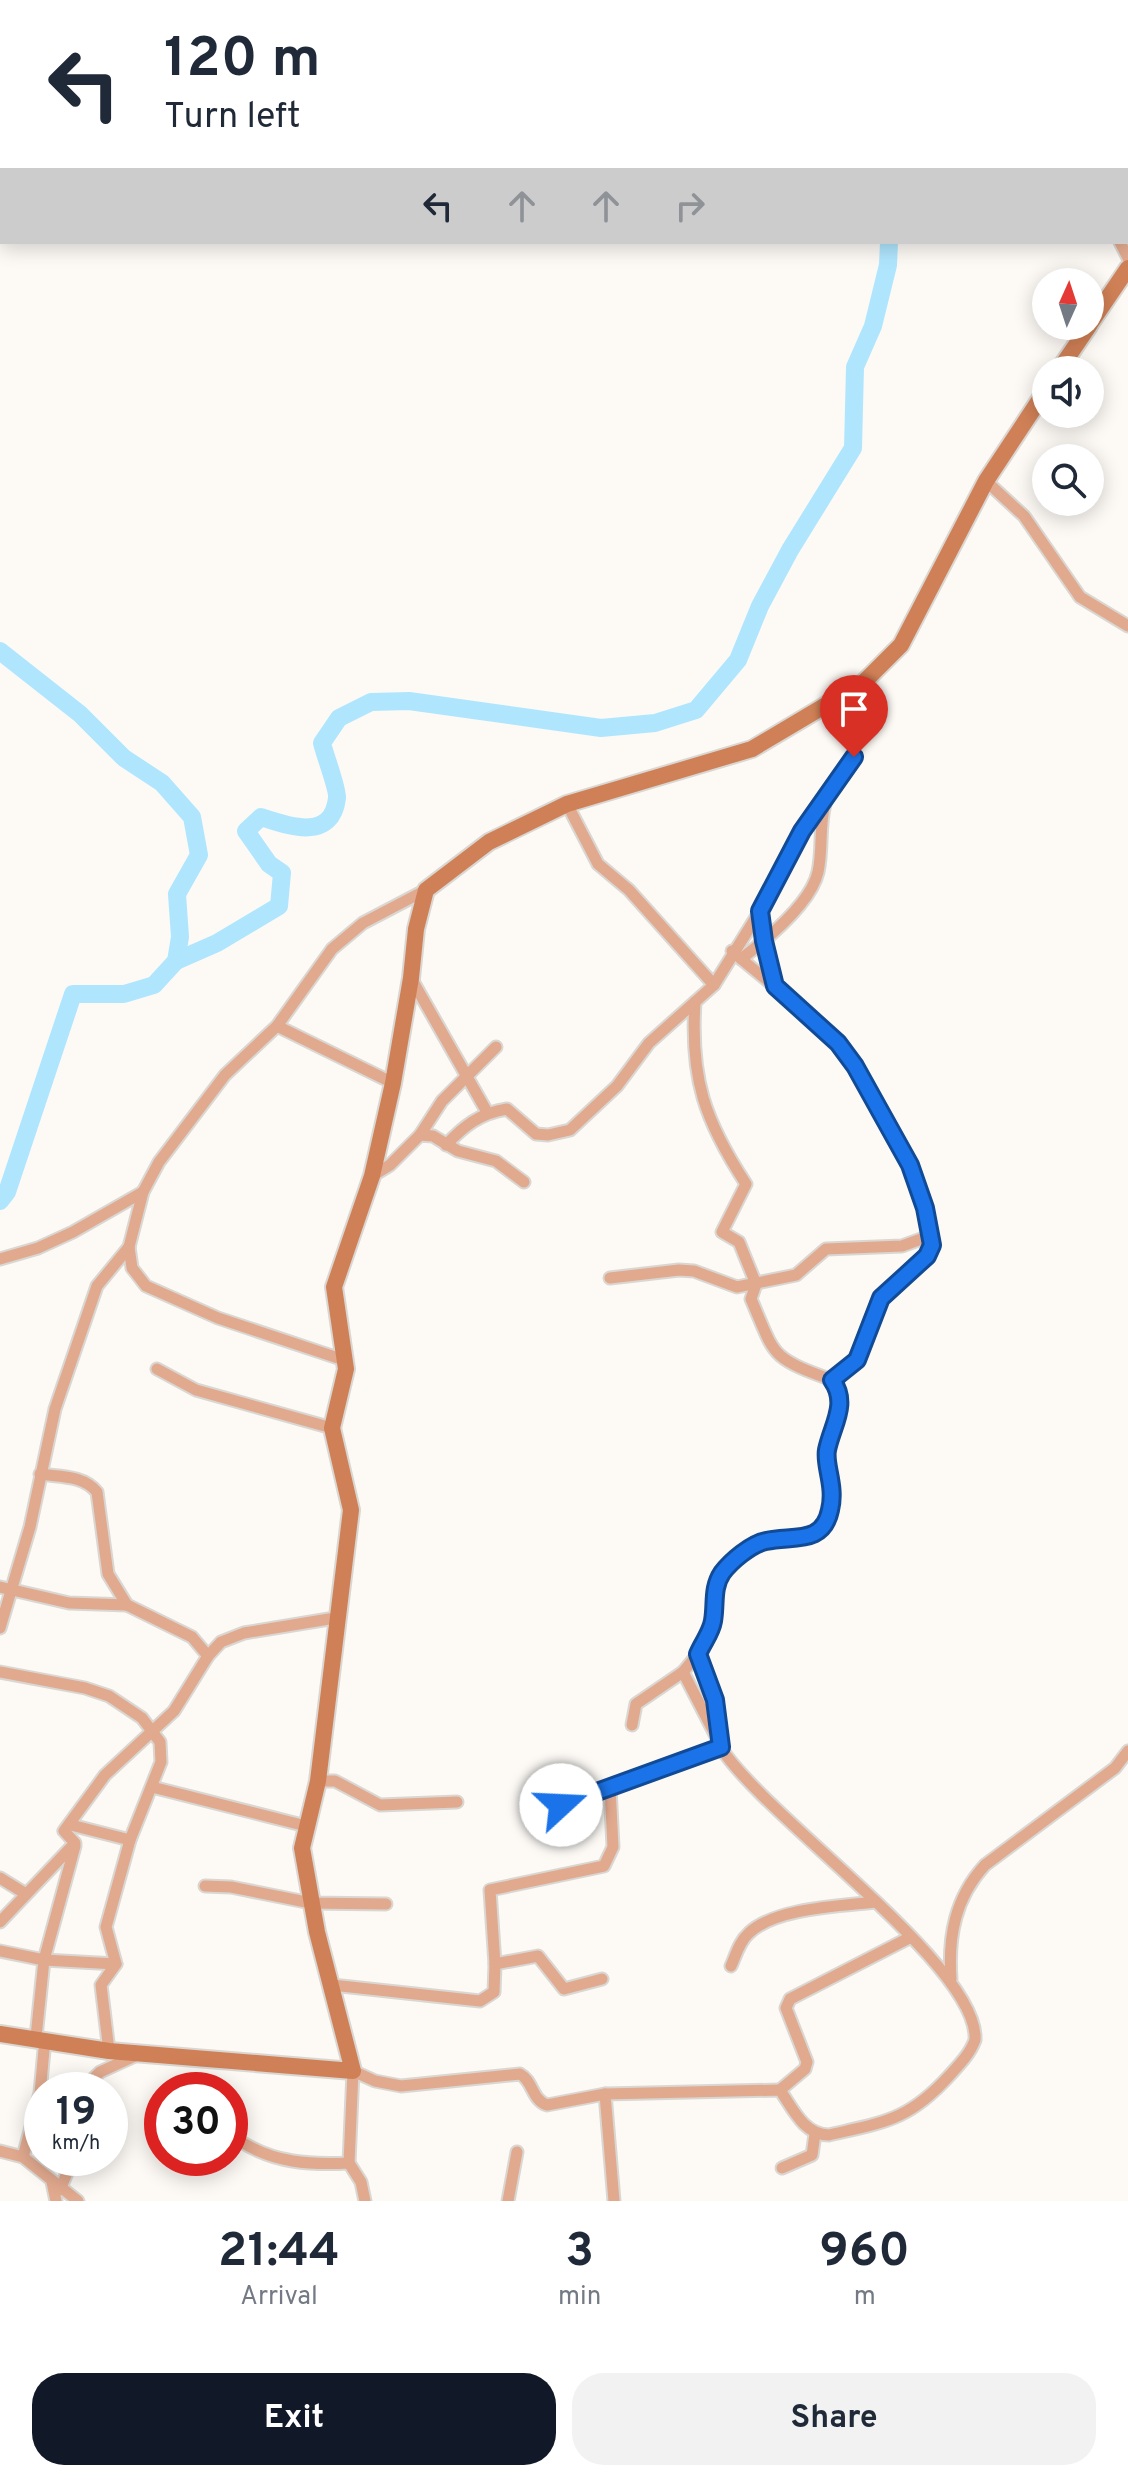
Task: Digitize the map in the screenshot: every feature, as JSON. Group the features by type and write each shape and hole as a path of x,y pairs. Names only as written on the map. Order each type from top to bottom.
{"street":[{"path":"1104,304 1128,268"},
{"path":"344,1360 218,1318 146,1286 132,1268 129,1247 143,1192 159,1162 195,1111 225,1075 277,1026 332,949 363,923 426,890 489,842 567,804 752,749 863,683 901,645 986,481 1032,411"},
{"path":"986,481 1024,516 1080,597 1128,626"},
{"path":"446,1145 464,1126 487,1112 507,1109 536,1134 570,1130 617,1086 649,1043 714,985 736,955 802,831 854,757 853,724 863,683"},
{"path":"736,955 764,941 810,891 818,872 820,822 826,797"},
{"path":"567,804 598,864 629,890 714,985"},
{"path":"365,2201 361,2182 349,2163 353,2071 311,1903 302,1848 318,1781 335,1618 351,1510 332,1428 343,1384 344,1360 334,1287 372,1176 393,1083 416,929 426,890"},
{"path":"760,911 775,986"},
{"path":"736,955 838,1043 855,1066 910,1165 932,1235 927,1256 881,1298 857,1360 832,1380"},
{"path":"411,978 487,1112"},
{"path":"632,1725 636,1704 683,1672 698,1654 710,1632 717,1582 724,1571 763,1541 812,1536 820,1531 830,1514 833,1478 826,1453 840,1406 837,1388 832,1380 776,1355 751,1299 756,1284 739,1242 722,1232 746,1184 708,1119 693,1056 695,1002"},
{"path":"277,1026 393,1083"},
{"path":"372,1176 400,1157 420,1135 442,1101 496,1047"},
{"path":"420,1135 433,1136 446,1145 496,1161 524,1182"},
{"path":"0,1259 38,1248 73,1232 143,1192"},
{"path":"610,1278 694,1271 737,1287 796,1275 826,1249 902,1246 932,1235"},
{"path":"0,1628 14,1591 49,1428 97,1286 129,1247"},
{"path":"157,1369 196,1390 332,1428"},
{"path":"40,1474 81,1479 97,1492 108,1574 127,1605"},
{"path":"0,1587 69,1603 127,1605 192,1637 208,1656"},
{"path":"75,1843 64,1831 105,1775 174,1711 208,1656 232,1636 335,1618"},
{"path":"698,1654 715,1700 719,1744"},
{"path":"0,1672 85,1688 109,1696 131,1709 160,1742 161,1762 130,1840 106,1927 116,1964"},
{"path":"683,1672 719,1744 798,1831 911,1937 952,1982 968,2007 975,2040 966,2058 930,2098 909,2113 891,2120 829,2135 815,2134"},
{"path":"537,1814 719,1744"},
{"path":"952,1982 952,1929 971,1881 985,1865 1115,1768 1128,1751"},
{"path":"318,1781 335,1781 380,1805 457,1802"},
{"path":"152,1787 306,1826"},
{"path":"332,1985 480,2001 494,1992 490,1890 604,1866 613,1847 610,1787"},
{"path":"71,1825 130,1840"},
{"path":"0,1922 75,1843"},
{"path":"41,2072 44,1960 75,1843"},
{"path":"0,1878 26,1894"},
{"path":"205,1886 231,1887 311,1903 386,1904"},
{"path":"731,1966 749,1932 770,1920 816,1908 876,1902"},
{"path":"0,2034 109,2051 353,2071 375,2081 401,2086 520,2074 526,2077 539,2102 547,2105 605,2094 780,2090 806,2066 786,2008 790,1999 911,1937"},
{"path":"0,1951 44,1960 116,1964"},
{"path":"495,1964 538,1956 564,1989 602,1979"},
{"path":"109,2051 101,1985 116,1964"},
{"path":"102,2072 141,2054"},
{"path":"780,2090 815,2134 812,2155 782,2168"},
{"path":"605,2094 614,2201"},
{"path":"248,2146 299,2163 349,2163"},
{"path":"0,2151 23,2157 51,2178 58,2196"},
{"path":"508,2201 517,2152"},
{"path":"58,2196 66,2176"},
{"path":"58,2196 78,2201"}],"waterway":[{"path":"176,961 217,943 279,906 282,873 269,864 246,831 261,817 296,827 318,826 327,821 333,812 337,794 322,743 339,718 371,702 409,701 601,728 655,723 696,710 738,660 760,606 790,550 853,448 855,367 873,326 888,265 889,244"},
{"path":"0,651 80,714 124,758 162,783 192,817 199,855 177,894 180,937 176,961 154,985 124,994 73,994 7,1192 0,1201"}],"route":[{"path":"561,1805 721,1747 715,1700 698,1654 714,1618 717,1582 724,1571 763,1541 805,1538 820,1531 830,1514 833,1478 826,1453 840,1406 837,1388 832,1380 857,1360 881,1298 927,1256 932,1245 925,1208 910,1165 855,1066 838,1043 775,986 764,941 760,911 802,831 854,757"}]}
